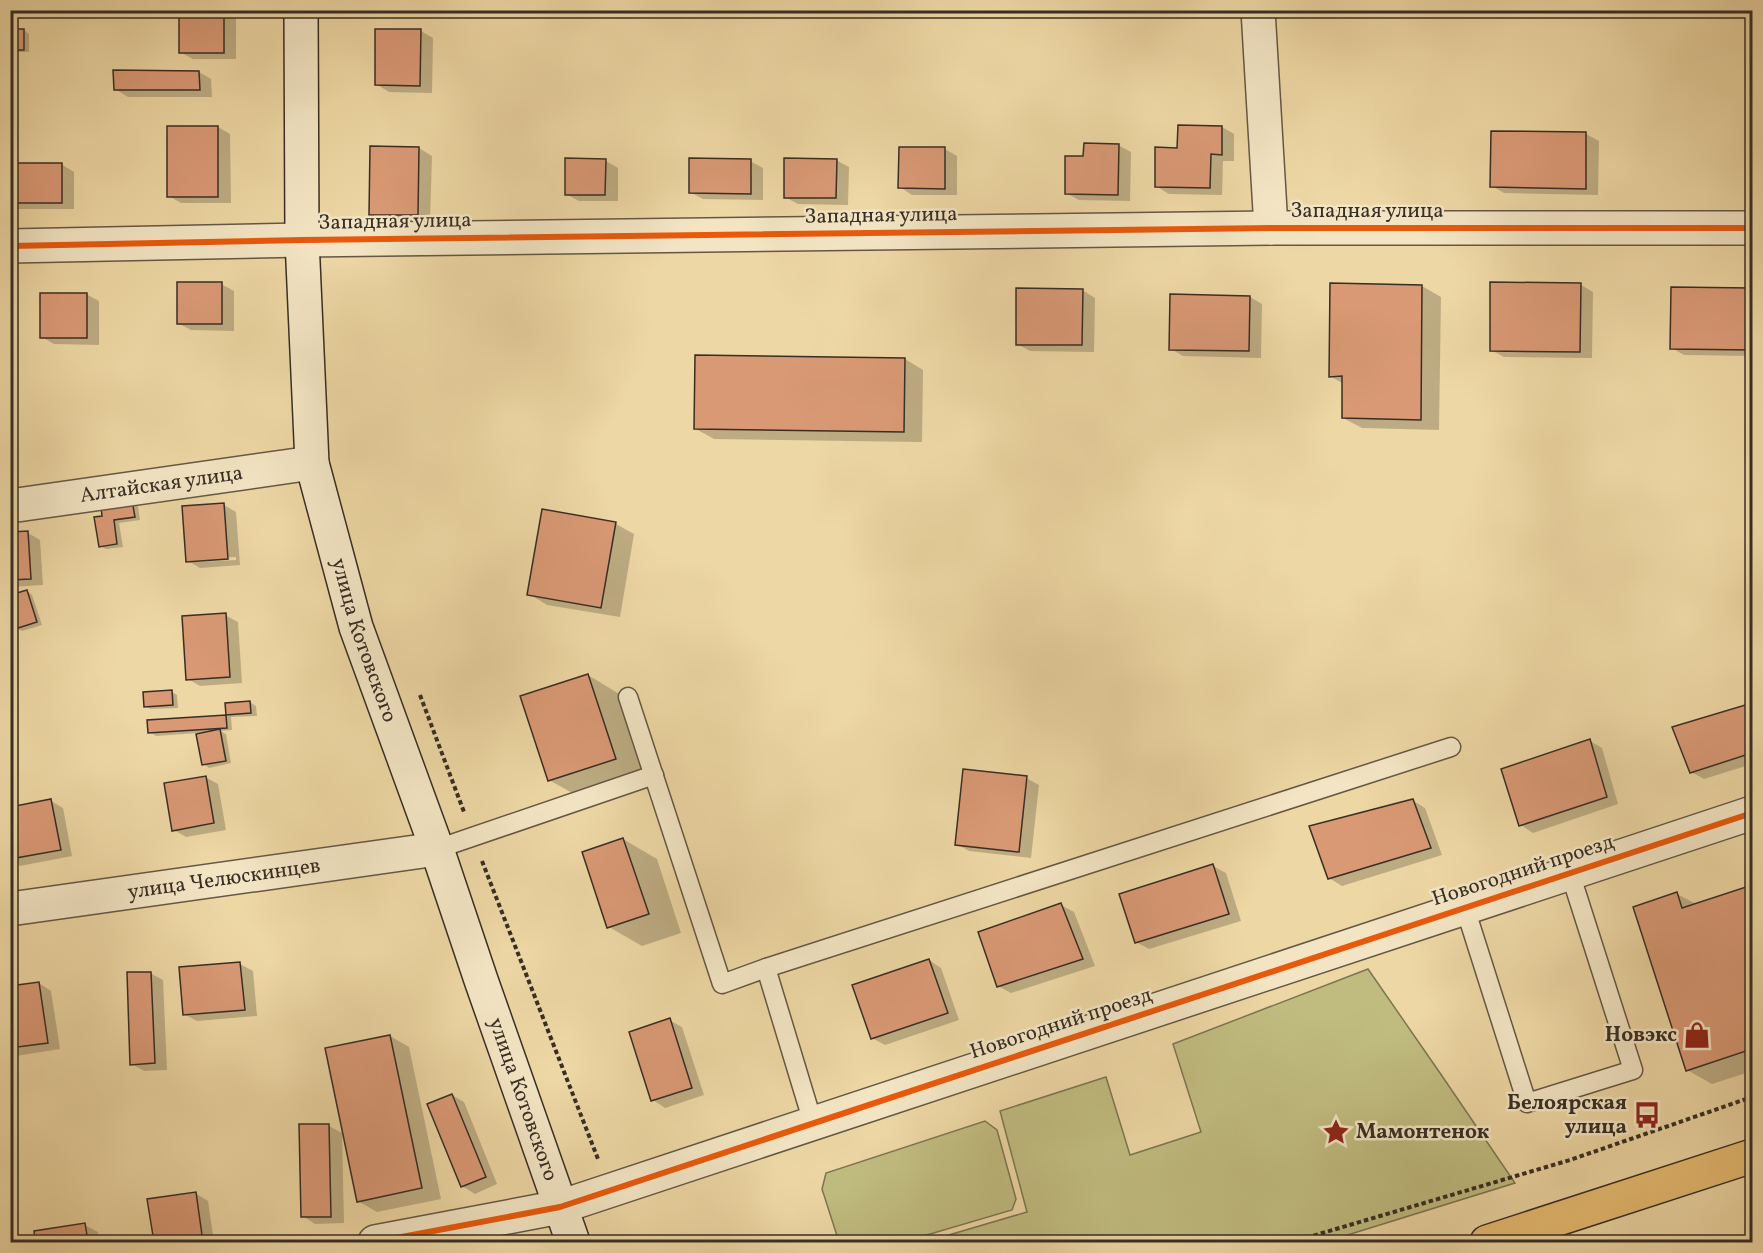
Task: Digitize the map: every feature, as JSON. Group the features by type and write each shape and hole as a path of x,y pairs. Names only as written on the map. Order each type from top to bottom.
{"main road":[{"path":"1487,1242 1752,1156"}],"street":[{"name":"улица Котовского","path":"301,10 302,240 312,463 356,627 437,849 573,1242"},
{"path":"1258,10 1271,228"},
{"name":"Западная улица","path":"10,246 302,240 1271,228 1752,228"},
{"name":"Алтайская улица","path":"10,506 312,463"},
{"name":"Новогодний проезд","path":"375,1242 560,1207 1752,813"},
{"name":"улица Челюскинцев","path":"10,909 437,849"}],"lane":[{"path":"628,696 722,984 1451,747"},
{"path":"437,849 654,776"},
{"path":"1465,908 1527,1103 1633,1070 1570,873"},
{"path":"766,968 813,1123"}],"path":[{"path":"417,686 610,1190"},
{"path":"1293,1242 1570,1160 1752,1097"},
{"path":"1738,1242 1752,1238"}],"shaded area":[{"path":"1368,969 1515,1183 1325,1242 925,1242 1027,1212 1000,1111 1106,1077 1130,1155 1201,1132 1173,1044"},
{"path":"985,1121 997,1130 1016,1199 1012,1210 903,1242 839,1242 822,1189 826,1173"}],"building":[{"path":"179,10 224,10 224,53 179,53"},
{"path":"10,29 24,29 24,50 10,50"},
{"path":"375,29 421,29 420,86 375,85"},
{"path":"113,70 199,71 200,90 114,90"},
{"path":"1178,125 1222,126 1222,155 1211,154 1210,188 1155,187 1155,147 1177,148"},
{"path":"167,126 218,126 218,197 167,197"},
{"path":"1491,131 1586,132 1586,189 1490,187"},
{"path":"1084,143 1119,144 1118,195 1065,194 1065,156 1083,156"},
{"path":"370,146 419,147 418,215 369,215"},
{"path":"899,147 945,147 945,189 898,188"},
{"path":"565,158 606,159 605,195 565,195"},
{"path":"689,158 751,159 751,194 689,193"},
{"path":"784,158 837,159 836,198 784,198"},
{"path":"10,163 62,163 62,203 10,203"},
{"path":"177,282 222,282 222,324 177,324"},
{"path":"1490,282 1581,283 1580,352 1490,351"},
{"path":"1330,283 1422,285 1421,420 1342,418 1342,376 1329,377"},
{"path":"1671,287 1752,288 1752,350 1670,349"},
{"path":"1016,288 1083,289 1082,345 1016,345"},
{"path":"40,293 87,293 87,338 40,338"},
{"path":"1170,294 1250,296 1249,351 1169,350"},
{"path":"695,355 905,358 904,432 694,429"},
{"path":"131,495 135,517 114,520 117,544 99,547 94,517 102,516 100,499"},
{"path":"224,503 228,559 186,562 182,506"},
{"path":"542,509 616,522 601,608 527,595"},
{"path":"28,531 31,579 10,580 10,532"},
{"path":"27,590 37,622 15,629 10,615 10,595"},
{"path":"226,613 230,677 186,680 182,616"},
{"path":"588,674 616,759 548,781 520,696"},
{"path":"172,690 173,705 144,707 143,692"},
{"path":"250,701 251,713 226,715 225,703"},
{"path":"1752,703 1752,753 1690,773 1672,727"},
{"path":"226,715 227,728 148,733 147,720"},
{"path":"220,729 226,761 202,765 196,734"},
{"path":"1590,739 1607,797 1519,826 1501,769"},
{"path":"963,769 1027,776 1019,852 955,845"},
{"path":"206,776 214,823 172,831 164,783"},
{"path":"51,799 61,850 10,859 10,807"},
{"path":"1413,799 1431,848 1328,879 1309,826"},
{"path":"623,838 649,914 607,928 582,852"},
{"path":"1213,864 1229,914 1135,943 1119,894"},
{"path":"1752,885 1752,1049 1686,1071 1633,907 1677,892 1682,908"},
{"path":"1061,903 1083,959 997,987 978,932"},
{"path":"929,959 948,1013 871,1039 852,985"},
{"path":"240,962 245,1010 183,1015 179,967"},
{"path":"127,972 151,972 155,1063 130,1065"},
{"path":"39,982 48,1043 10,1048 10,986"},
{"path":"670,1018 692,1088 651,1101 629,1032"},
{"path":"390,1035 422,1188 357,1202 325,1048"},
{"path":"452,1094 486,1177 461,1187 427,1104"},
{"path":"299,1124 329,1124 331,1217 301,1217"},
{"path":"196,1192 202,1235 154,1242 147,1199"},
{"path":"85,1223 88,1242 35,1242 34,1231"}],"cycle path":[{"path":"10,246 302,240 1271,228 1752,228"},
{"path":"375,1242 560,1207 1752,813"}],"place":[{"name":"Новэкс","path":"1697,1035"},
{"name":"Белоярская улица","path":"1647,1115"},
{"name":"Мамонтенок","path":"1336,1132"}]}
